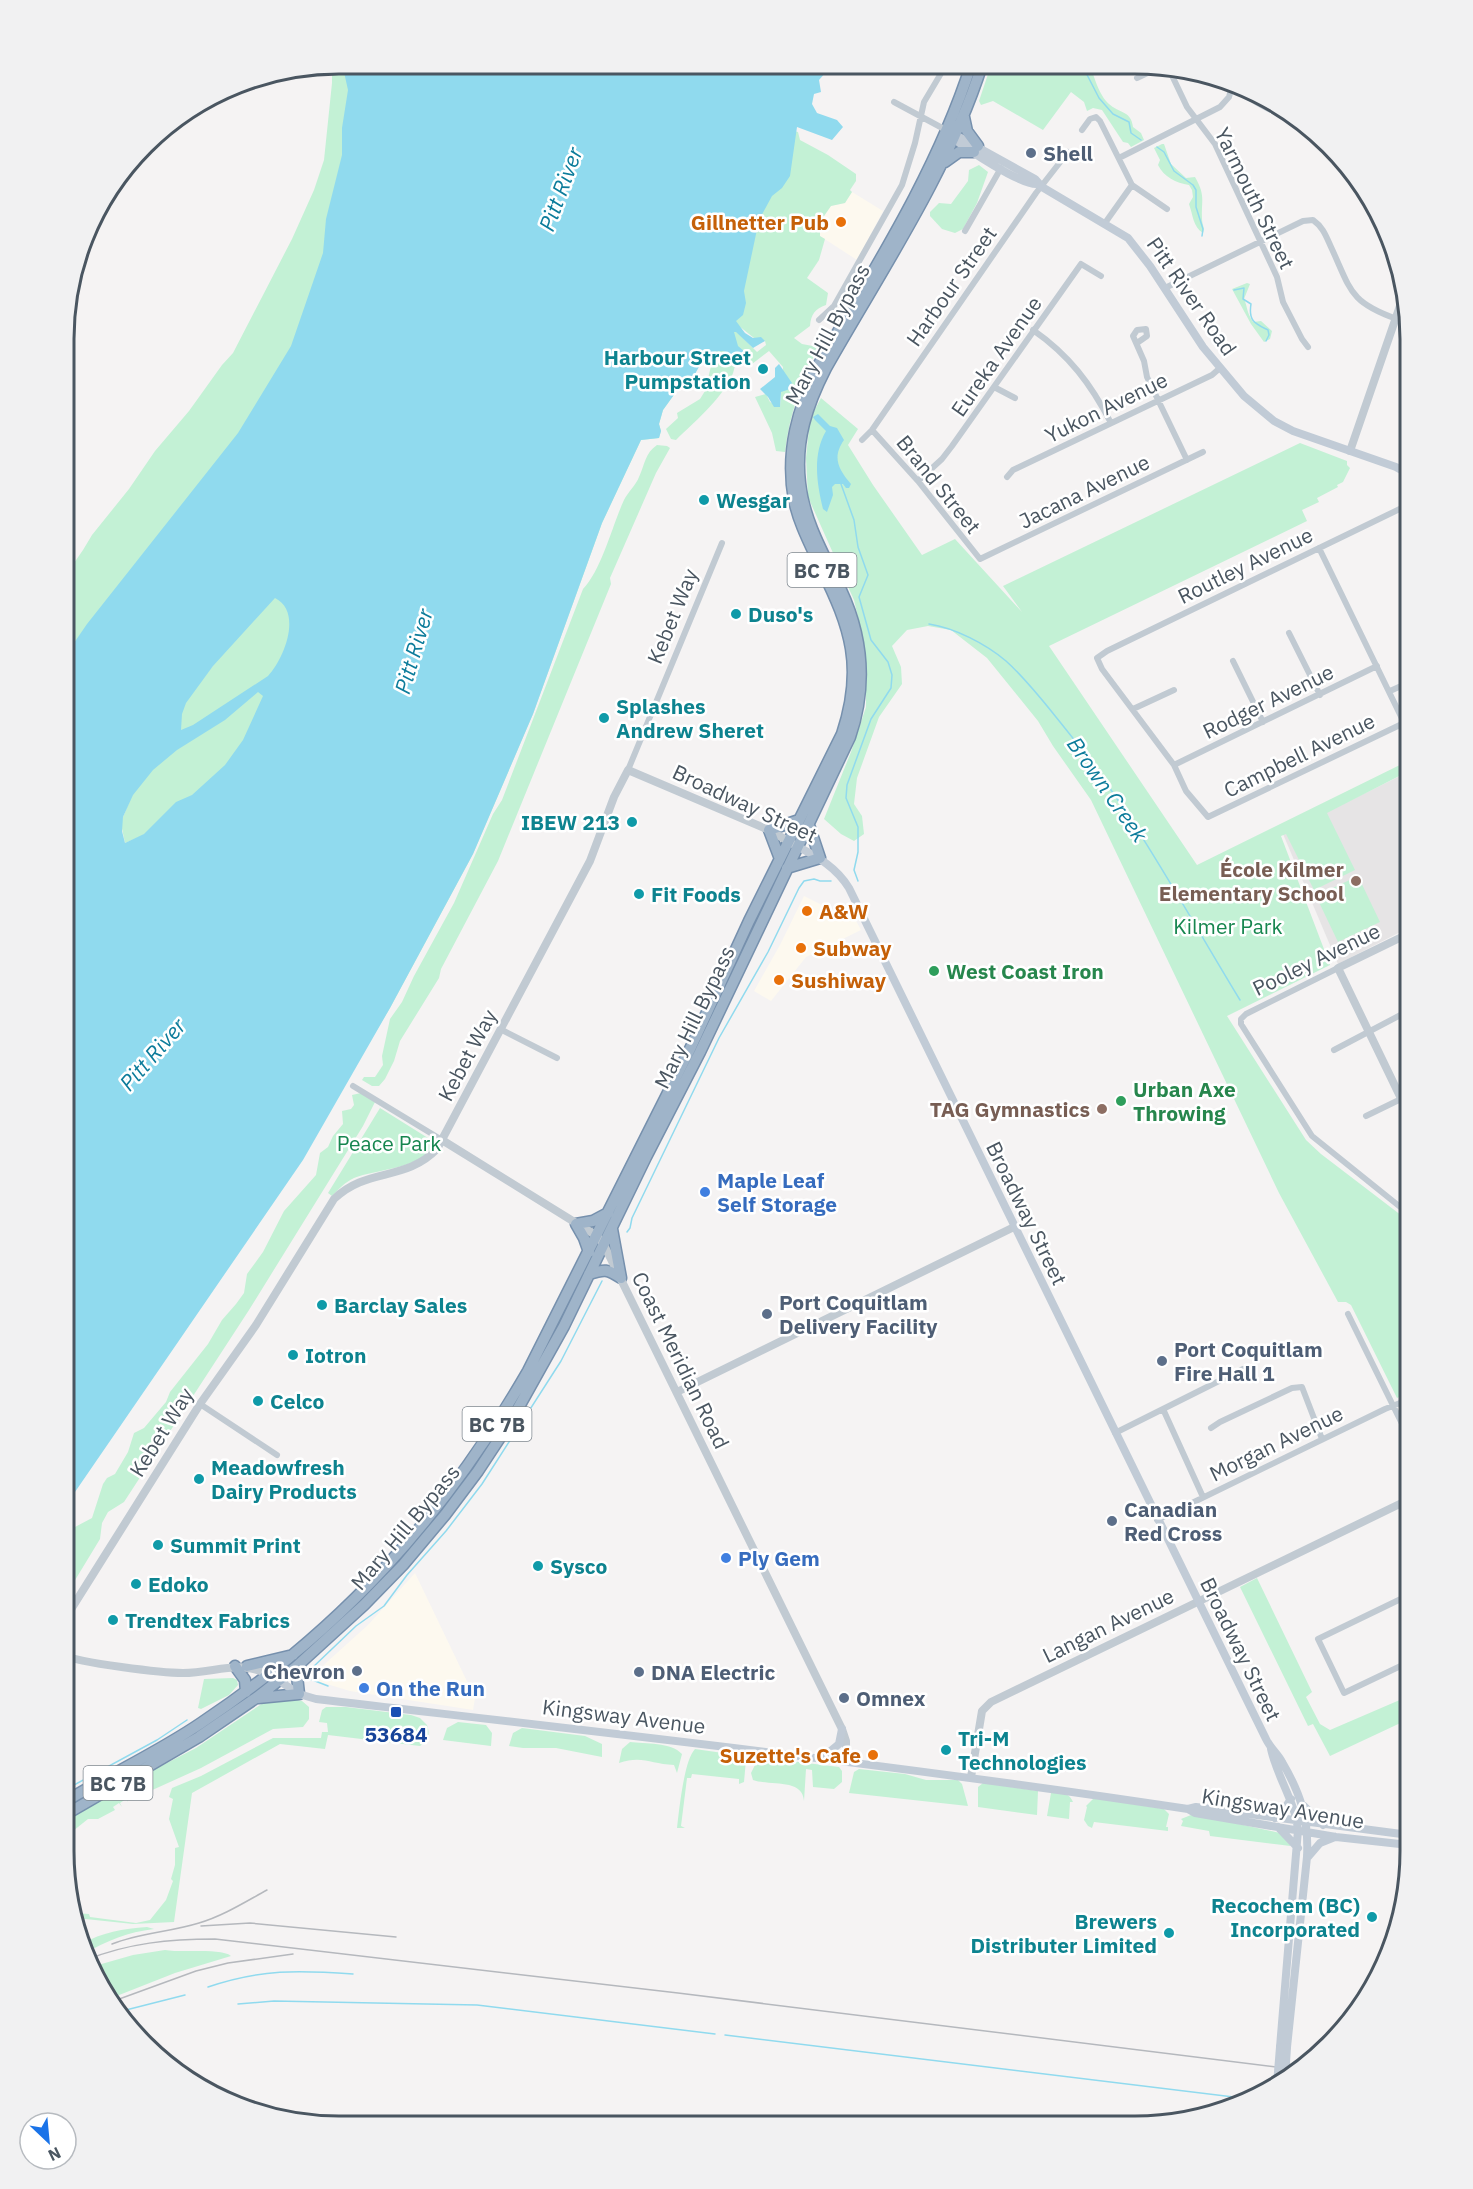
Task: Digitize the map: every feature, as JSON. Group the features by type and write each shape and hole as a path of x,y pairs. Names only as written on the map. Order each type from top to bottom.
{"highway":[{"name":"Mary Hill Bypass","path":"74,1810 199,1737 274,1678 296,1666 364,1605 403,1565 446,1515 478,1471 535,1380 589,1274 608,1213 696,1038 780,859 793,844 850,737 859,705 861,672 859,644 849,610 815,537 802,500 798,462 803,422 826,368 943,164 969,74"},
{"name":"Mary Hill Bypass","path":"804,823 842,734 851,701 853,671 851,644 842,611 807,539 794,501 791,462 796,420 805,393 819,364 924,178 964,117 979,74"},
{"path":"943,164 959,152 976,149 964,117"},
{"path":"780,859 769,831 804,823 820,858 787,868"},
{"name":"Mary Hill Bypass","path":"274,1678 293,1655 355,1600 396,1558 438,1508 503,1415 589,1252 612,1228 700,1052 787,868 793,844"},
{"path":"589,1252 576,1224 593,1221 608,1213"},
{"path":"612,1228 621,1278"},
{"path":"589,1274 603,1269 621,1278"},
{"path":"248,1666 293,1655"},
{"path":"235,1666 245,1680 251,1695 299,1694 296,1666"},
{"name":"Mary Hill Bypass","path":"74,1797 251,1695"}],"main road":[{"name":"Pitt River Road","path":"952,135 1005,166 1030,184 1040,185 1105,223 1132,242 1165,288 1197,340 1244,396 1278,424 1400,469"},
{"name":"Broadway Street","path":"793,844 820,858 840,875 849,888 1114,1433 1271,1749 1274,1762 1303,1826"},
{"name":"Kingsway Avenue","path":"274,1678 299,1694 316,1699 971,1777 1188,1809 1195,1813 1303,1826 1336,1837 1400,1844"},
{"path":"822,1758 839,1744 842,1729"},
{"name":"Broadway Street","path":"1271,1749 1282,1760 1304,1806 1303,1826"},
{"path":"1291,1799 1276,1822 1298,1848"},
{"path":"1304,1806 1323,1825"},
{"name":"Kingsway Avenue","path":"1303,1826 1323,1825 1400,1834"},
{"path":"1285,2069 1284,2047 1298,1848 1303,1826"},
{"path":"1279,2073 1308,1857 1303,1826"},
{"path":"1308,1857 1320,1844 1336,1837"}],"street":[{"path":"819,320 834,306 899,191 908,168 924,102 941,74"},
{"path":"1137,78 1146,74"},
{"name":"Yarmouth Street","path":"1171,76 1187,107 1215,144 1277,277 1283,302 1308,347"},
{"path":"1119,158 1220,107 1231,92"},
{"name":"Pitt River Road","path":"894,102 952,135"},
{"path":"1276,122 1277,115"},
{"path":"1082,130 1090,119 1096,117 1132,185 1167,208"},
{"name":"Harbour Street","path":"862,440 872,430 1040,185 1068,152"},
{"path":"965,231 1005,166"},
{"path":"1105,223 1132,185"},
{"path":"1165,288 1259,241 1303,221 1313,220 1324,232 1356,298 1371,309 1397,319"},
{"name":"Eureka Avenue","path":"918,481 942,459 1081,264 1101,276"},
{"path":"1350,451 1398,314"},
{"path":"1033,330 1058,348 1094,391 1111,423"},
{"path":"1137,343 1147,377 1187,460"},
{"name":"Yukon Avenue","path":"1007,477 1013,470 1212,375 1220,368"},
{"path":"994,387 1015,398"},
{"name":"Brand Street","path":"872,430 918,481 980,559"},
{"name":"Jacana Avenue","path":"980,559 1203,452"},
{"name":"Routley Avenue","path":"1132,709 1102,669 1097,658 1107,651 1400,509"},
{"name":"Kebet Way","path":"74,1604 200,1404 256,1324 334,1199 357,1181 414,1166 431,1156 442,1140 590,861 722,543"},
{"path":"1319,548 1400,714"},
{"path":"1289,633 1320,695"},
{"path":"1233,661 1263,722"},
{"name":"Rodger Avenue","path":"1174,765 1377,666"},
{"path":"1390,691 1400,686"},
{"path":"1174,690 1132,709 1174,765"},
{"name":"Campbell Avenue","path":"1174,765 1186,791 1208,817 1400,725"},
{"name":"Broadway Street","path":"628,770 769,831 793,844"},
{"name":"Pooley Avenue","path":"1400,938 1249,1013 1241,1020 1242,1027 1312,1136 1400,1207"},
{"path":"1338,968 1400,1097"},
{"path":"1334,1050 1400,1016"},
{"path":"502,1030 557,1058"},
{"path":"352,1086 601,1241"},
{"path":"1366,1116 1400,1099"},
{"path":"677,1392 1014,1227"},
{"name":"Coast Meridian Road","path":"601,1241 842,1729 846,1741 846,1761"},
{"path":"1348,1314 1400,1420"},
{"path":"1114,1433 1243,1370"},
{"path":"1211,1428 1292,1388 1302,1387 1322,1439"},
{"path":"200,1404 277,1455"},
{"name":"Morgan Avenue","path":"1157,1520 1400,1404"},
{"path":"1163,1409 1203,1497"},
{"name":"Langan Avenue","path":"971,1777 982,1711 991,1702 1400,1504"},
{"path":"1400,1600 1318,1639 1344,1693 1400,1666"},
{"name":"Kingsway Avenue","path":"74,1658 174,1673 248,1666 274,1678"}],"shaded area":[{"path":"852,192 883,211 857,260 820,236 817,227 831,206 845,203"},
{"name":"École Kilmer Elementary School","path":"1400,776 1400,932 1338,964 1283,834"},
{"path":"804,896 836,911 848,906 861,930 806,957 771,1001 754,991"},
{"path":"415,1573 475,1698 473,1710 350,1691 317,1681 317,1671 368,1625"}],"green space":[{"path":"332,74 373,74 310,337 74,658 74,563 92,535 129,489 155,451 233,353 292,239 314,190 324,160"},
{"path":"988,74 1093,74 1106,101 1129,117 1133,127 1141,133 1144,140 1131,147 1128,143 1123,142 1102,110 1093,108 1087,111 1084,102 1071,92 1043,130 993,101 981,105 979,101"},
{"path":"794,131 798,132 800,140 856,174 856,181 845,203 831,206 817,226 820,228 820,236 825,239 819,260 807,278 828,293 826,305 816,310 811,318 810,326 794,338 802,344 818,347 797,398 785,452 776,451 772,433 755,397 766,394 770,402 780,407 783,367 769,351 752,364 748,360 746,362 708,320 730,325 757,352 766,345 765,341 754,338 734,322 712,316"},
{"path":"1164,144 1171,164 1186,178 1195,177 1201,189 1203,233 1195,224 1189,204 1193,197 1189,185 1171,179 1158,165 1160,160 1154,148"},
{"path":"979,165 988,172 977,203 963,229 955,233 942,229 930,216 930,212 939,203 951,204 968,181 969,170"},
{"path":"1250,284 1244,299 1253,322 1261,321 1272,331 1270,339 1264,342 1251,324 1232,289"},
{"path":"709,333 738,364 727,353 712,352 698,365 695,374 681,385 663,410 659,424 661,431 659,438 641,440 602,523 533,714 473,854 390,1008 345,1083 615,475"},
{"path":"727,360 735,363 733,373 721,394 676,440 671,439 666,429 678,418 677,413 700,399 705,391 712,362"},
{"name":"Kilmer Park","path":"821,398 858,429 848,445 922,555 955,539 1022,612 1003,586 1300,443 1347,461 1350,468 1343,482 1317,498 1319,502 1302,510 1307,521 1049,646 1197,865 1400,765 1400,776 1327,813 1355,870 1314,890 1286,834 1281,836 1330,965 1227,1016 1306,1140 1400,1214 1400,1397 1397,1398 1351,1305 1338,1302 1279,1193 1091,800 1038,721 987,658 951,630 928,626 907,630 892,646 901,667 902,684 879,717 857,778 854,804 862,816 864,834 854,841 841,834 824,819 866,707 866,662 854,600 808,497 806,458 810,419"},
{"path":"657,445 670,448 656,473 610,578 611,584 498,861 441,969 439,978 400,1041 385,1079 379,1086 372,1086 362,1080 364,1077 375,1077 383,1065 382,1056 390,1019 402,1002 454,903 493,814 502,800 583,589 596,570 624,500 638,480 648,455"},
{"path":"316,569 243,762 142,836 125,843 121,824 123,817 155,740 257,609"},
{"path":"1358,876 1380,922 1338,942 1316,896"},
{"path":"361,1093 375,1102 363,1126 249,1310 124,1502 108,1512 102,1523 100,1539 74,1582 75,1527 92,1518 103,1484 107,1478 115,1474 128,1452 134,1433 144,1428 166,1402 170,1392 244,1293 247,1274 263,1252 284,1211 316,1175 320,1153 328,1147 333,1136 343,1124 342,1111 351,1109 354,1105 352,1095"},
{"name":"Peace Park","path":"380,1108 433,1143 428,1152 420,1158 398,1167 354,1178 332,1196 328,1193"},
{"path":"1257,1578 1312,1692 1306,1697 1320,1724 1330,1730 1400,1700 1400,1723 1330,1756 1313,1724 1308,1726 1240,1587"},
{"path":"233,1678 237,1680 238,1685 229,1695 201,1709 198,1708 204,1679"},
{"path":"286,1698 302,1701 309,1707 309,1719 303,1727 273,1729 201,1768 148,1792 146,1788 140,1791 142,1796 139,1792 134,1795 135,1799 132,1796 127,1799 128,1802 126,1799 120,1803 122,1807 119,1803 113,1807 115,1810 98,1819 88,1819 74,1830 74,1815 136,1779 196,1748 266,1701"},
{"path":"326,1707 346,1707 411,1715 420,1718 427,1725 428,1737 420,1746 328,1735 325,1749 280,1744 192,1793 174,1922 133,1924 83,1919 82,1913 89,1914 90,1917 136,1923 150,1920 166,1900 173,1881 171,1879 175,1865 175,1848 179,1847 169,1819 173,1799 169,1797 172,1788 201,1776 273,1738 321,1738 322,1732 328,1732 327,1723 319,1722 322,1710"},
{"path":"458,1722 486,1725 492,1733 491,1746 443,1740 447,1728"},
{"path":"522,1728 585,1736 602,1744 602,1757 556,1748 509,1746 513,1733"},
{"path":"630,1742 665,1745 677,1750 682,1754 677,1773 674,1765 640,1760 619,1763 622,1749"},
{"path":"695,1749 744,1756 746,1760 744,1782 739,1784 739,1779 692,1774 691,1778 687,1778 681,1826 685,1828 677,1828 685,1774"},
{"path":"759,1757 839,1767 842,1771 842,1782 834,1789 813,1787 812,1770 806,1769 804,1801 798,1789 792,1786 753,1780 751,1773"},
{"path":"859,1769 905,1774 926,1780 958,1780 962,1784 968,1806 849,1793 854,1772"},
{"path":"983,1783 1038,1791 1037,1815 978,1807 978,1787"},
{"path":"1051,1793 1069,1796 1073,1802 1070,1802 1069,1819 1047,1816"},
{"path":"1094,1798 1164,1809 1169,1814 1166,1827 1168,1831 1094,1822 1092,1828 1084,1820 1086,1806"},
{"path":"1191,1815 1280,1833 1291,1846 1210,1836 1209,1831 1181,1826 1183,1821 1181,1819"},
{"path":"147,1927 154,1929 135,1932 93,1949 90,1940 121,1930"},
{"path":"165,1950 210,1951 231,1956 175,1973 117,1996 100,1965 133,1955"}],"water":[{"name":"Pitt River","path":"344,74 824,74 819,80 821,92 814,94 812,104 817,113 837,120 843,127 832,140 797,127 790,176 782,188 772,196 759,220 744,291 746,303 743,315 736,321 745,333 753,338 761,337 765,341 753,348 734,332 738,346 745,352 746,362 743,365 735,363 723,351 712,352 705,356 695,374 681,385 663,410 659,424 661,431 659,438 641,440 602,523 533,714 473,854 390,1008 303,1160 74,1493 74,643 238,433 291,346 323,253 326,219 342,155 342,128 348,90","holes":["275,598 288,614 288,636 280,659 268,676 193,725 181,730 182,714 186,703 213,666","258,692 263,696 243,740 225,765 192,795 176,802 144,834 125,843 122,831 123,817 133,795 153,770 177,750 225,720"]},
{"path":"779,364 792,383 790,389 781,392 780,407 774,407 760,389 775,377 775,368"},
{"path":"818,414 830,426 837,428 844,440 838,452 838,463 851,484 849,488 843,484 835,484 832,487 833,495 827,512 823,509 817,470 819,450 826,431 813,417"}],"waterway":[{"path":"1087,74 1099,98 1113,114 1129,122 1131,133 1141,140"},
{"path":"1157,147 1164,152 1174,171 1193,185 1196,190 1196,207 1203,229 1202,236"},
{"path":"1234,290 1244,288 1243,299 1251,304 1252,319 1268,330 1269,335 1266,341"},
{"path":"841,484 854,520 858,547 868,575 859,597 871,640 888,662 892,675 891,688 871,719 847,785 846,798 858,827 858,852 854,870 858,881"},
{"name":"Brown Creek","path":"929,624 960,633 989,649 1006,661 1041,698 1110,788 1240,1000"},
{"path":"627,1232 719,1038 768,952 799,888 804,881 814,879 831,881"},
{"path":"328,1686 310,1679 308,1677 311,1669 356,1626 384,1606 482,1484 561,1361 602,1281"},
{"path":"74,1785 157,1740 187,1720"},
{"path":"208,1987 245,1977 280,1972 353,1974"},
{"path":"126,2010 185,1995"},
{"path":"238,2004 274,2001 477,2005 715,2034"},
{"path":"725,2035 1231,2097"}],"railway":[{"path":"112,1944 208,1920 267,1890"},
{"path":"201,1926 250,1923 396,1937"},
{"path":"96,1956 149,1943 215,1939 678,1993 1286,2068"},
{"path":"119,1999 196,1971 228,1963 293,1954"}],"place":[{"name":"Shell","path":"1031,153"},
{"name":"Gillnetter Pub","path":"841,222"},
{"name":"Harbour Street Pumpstation","path":"763,369"},
{"name":"Wesgar","path":"704,500"},
{"name":"Duso's","path":"736,614"},
{"name":"Splashes Andrew Sheret","path":"604,718"},
{"name":"IBEW 213","path":"632,822"},
{"name":"École Kilmer Elementary School","path":"1356,881"},
{"name":"Fit Foods","path":"639,894"},
{"name":"A&W","path":"807,911"},
{"name":"Subway","path":"801,948"},
{"name":"West Coast Iron","path":"934,971"},
{"name":"Sushiway","path":"779,980"},
{"name":"Urban Axe Throwing","path":"1121,1101"},
{"name":"TAG Gymnastics","path":"1102,1109"},
{"name":"Maple Leaf Self Storage","path":"705,1192"},
{"name":"Barclay Sales","path":"322,1305"},
{"name":"Port Coquitlam Delivery Facility","path":"767,1314"},
{"name":"Iotron","path":"293,1355"},
{"name":"Port Coquitlam Fire Hall 1","path":"1162,1361"},
{"name":"Celco","path":"258,1401"},
{"name":"Meadowfresh Dairy Products","path":"199,1479"},
{"name":"Canadian Red Cross","path":"1112,1521"},
{"name":"Summit Print","path":"158,1545"},
{"name":"Ply Gem","path":"726,1558"},
{"name":"Sysco","path":"538,1566"},
{"name":"Edoko","path":"136,1584"},
{"name":"Trendtex Fabrics","path":"113,1620"},
{"name":"Chevron","path":"357,1671"},
{"name":"DNA Electric","path":"639,1672"},
{"name":"On the Run","path":"364,1688"},
{"name":"Omnex","path":"844,1698"},
{"name":"53684","path":"396,1712"},
{"name":"Tri-M Technologies","path":"946,1750"},
{"name":"Suzette's Cafe","path":"873,1755"},
{"name":"Recochem (BC) Incorporated","path":"1372,1917"},
{"name":"Brewers Distributer Limited","path":"1169,1933"}]}
